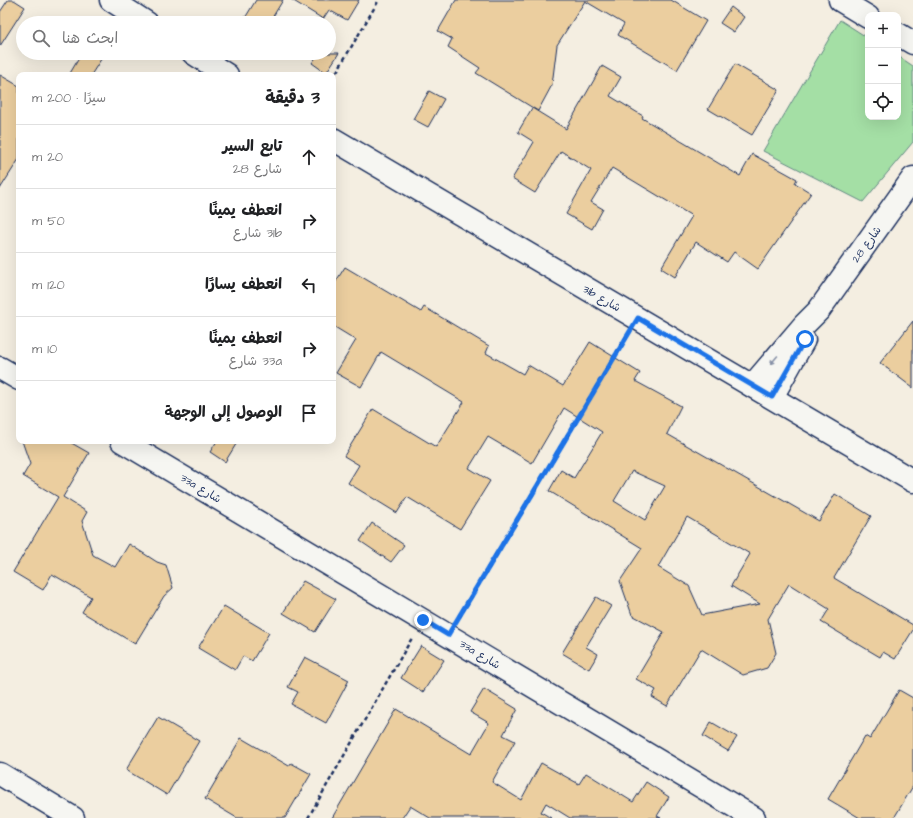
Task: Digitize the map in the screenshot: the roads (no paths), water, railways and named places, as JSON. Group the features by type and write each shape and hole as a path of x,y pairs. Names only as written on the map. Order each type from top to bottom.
{"street":[{"path":"111,0 136,16"},
{"path":"840,0 865,15"},
{"path":"901,36 913,43"},
{"path":"204,60 222,72"},
{"name":"31b شارع","path":"336,141 913,481"},
{"name":"شارع 28","path":"752,386 804,325 819,310 913,178"},
{"name":"شارع 28","path":"772,397 819,310"},
{"path":"0,368 16,377"},
{"name":"33a شارع","path":"127,444 754,818"},
{"path":"0,774 73,818"}]}
